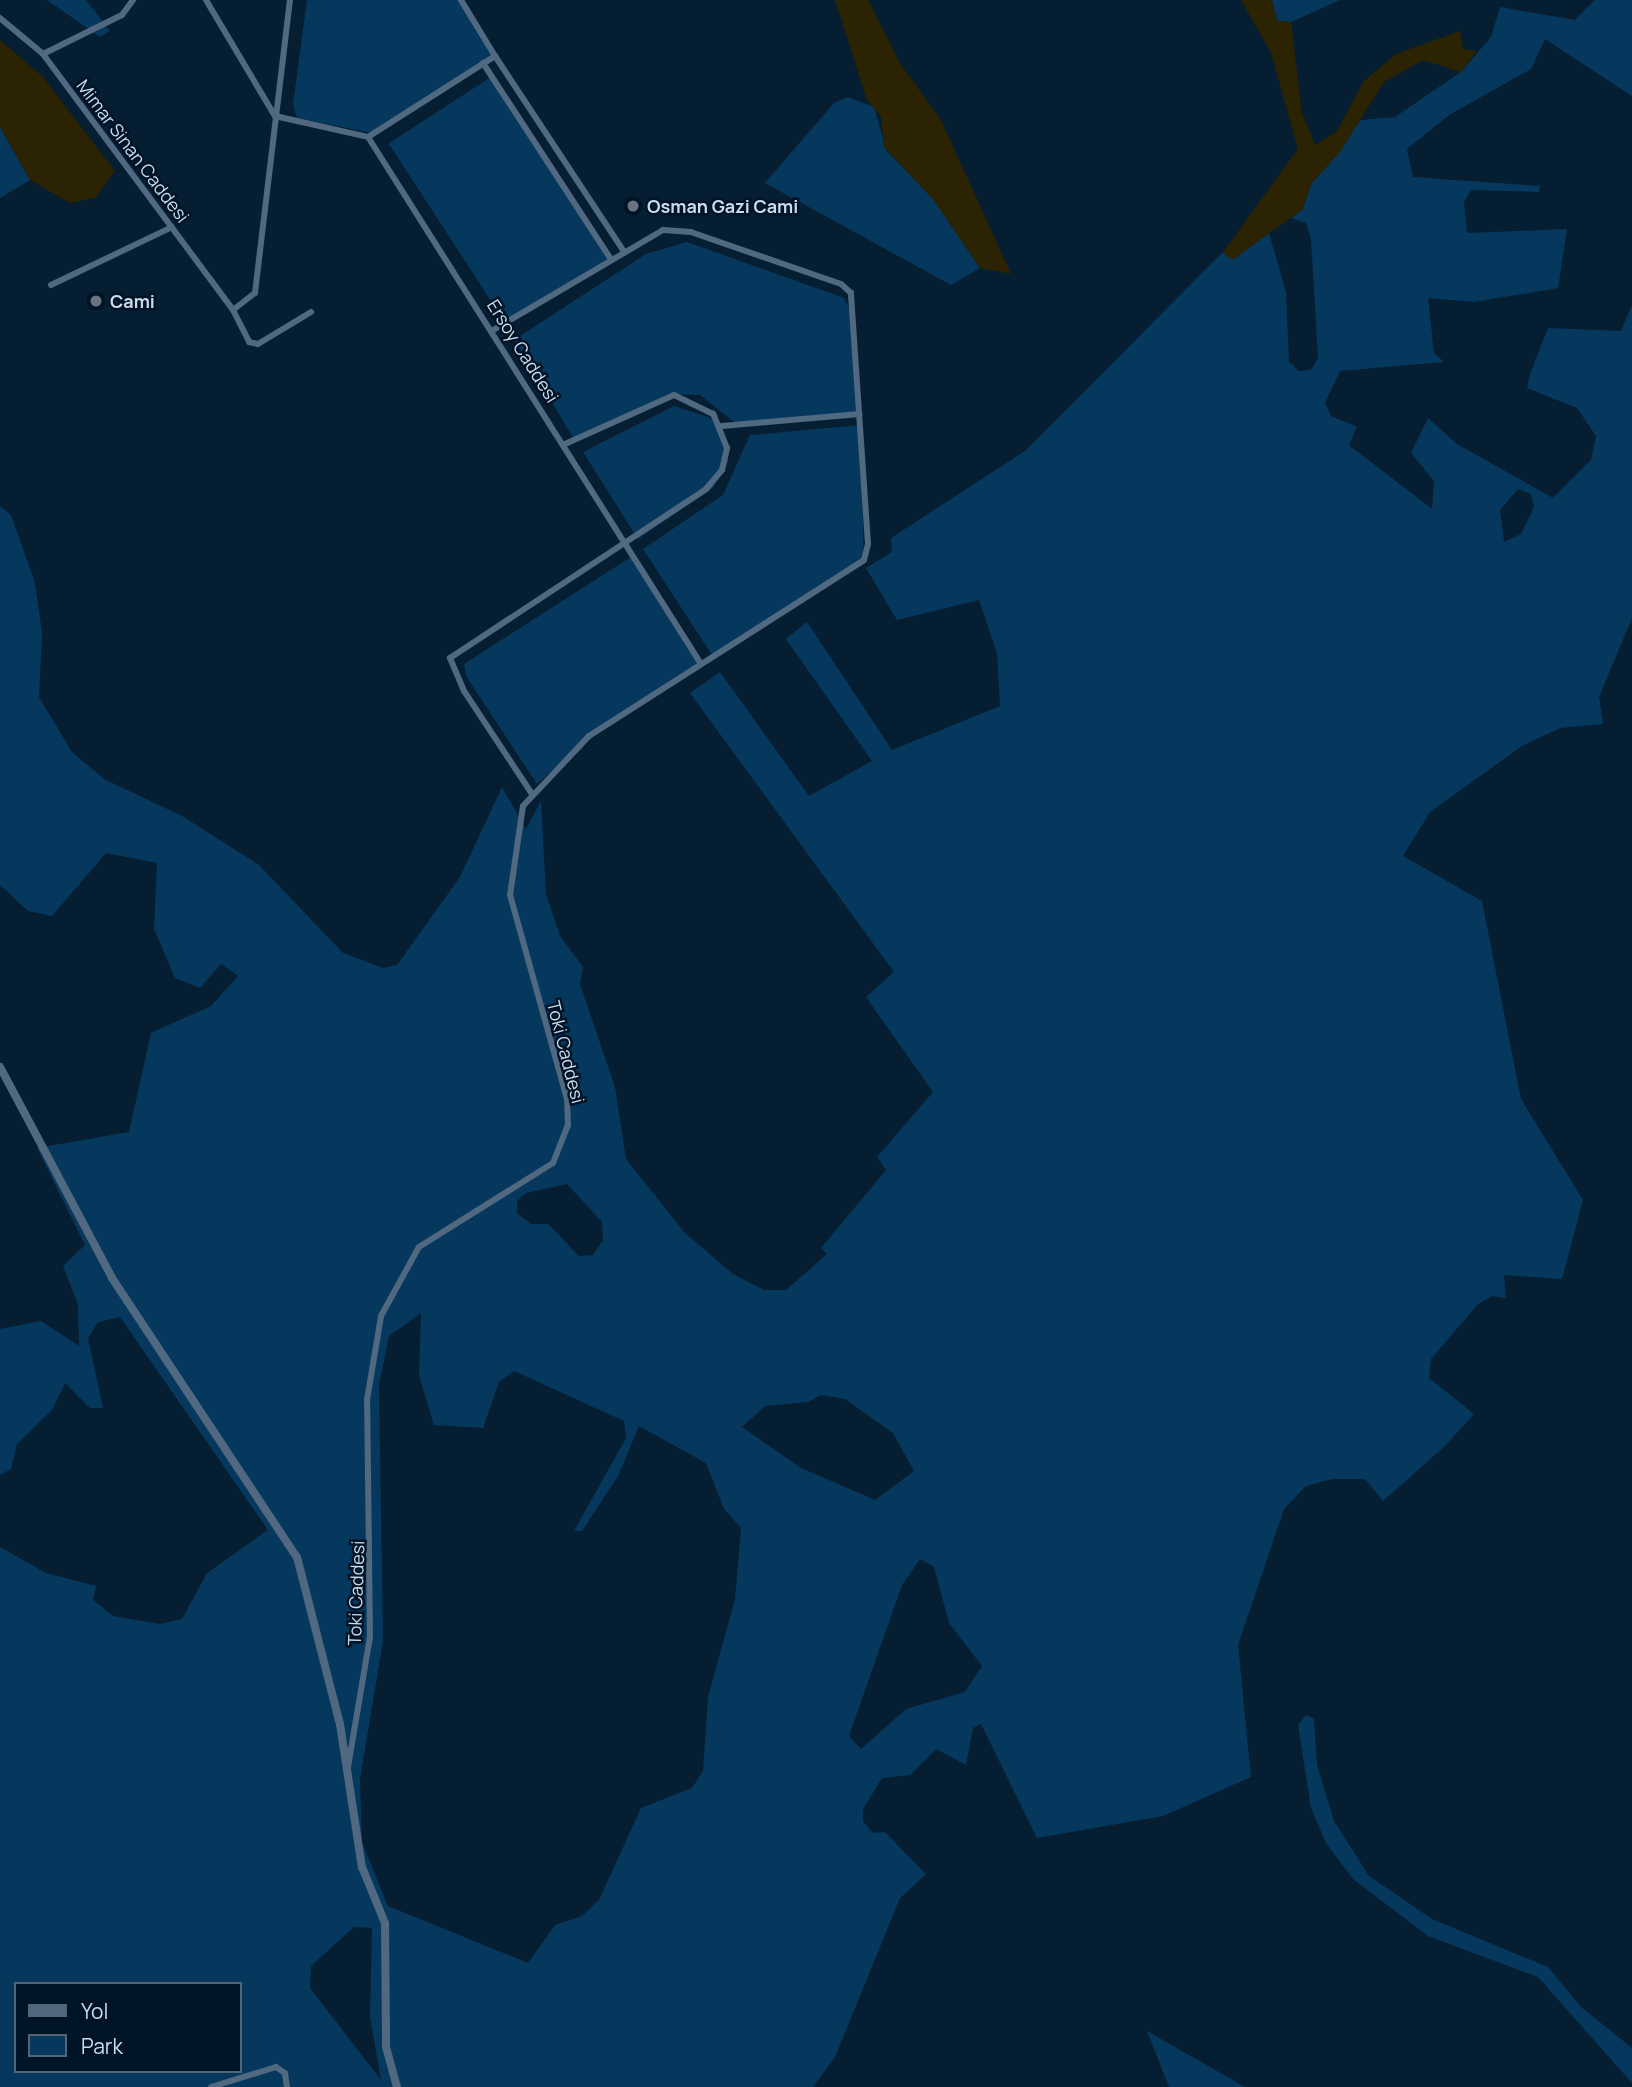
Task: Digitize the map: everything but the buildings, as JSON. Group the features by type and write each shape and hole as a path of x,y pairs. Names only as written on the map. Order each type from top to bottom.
{"street":[{"path":"43,54 122,15 133,0"},
{"path":"205,0 275,116 368,137 495,56"},
{"path":"233,310 255,293 290,0"},
{"path":"461,0 624,252"},
{"name":"Mimar Sinan Caddesi","path":"0,18 43,54 233,310 255,344 311,312"},
{"path":"483,62 611,259"},
{"name":"Ersoy Caddesi","path":"368,137 493,330 701,664"},
{"path":"51,285 172,227"},
{"path":"493,330 663,230 691,232 841,284 851,293 859,414 723,426"},
{"path":"532,793 464,691 450,658 716,481 726,456 723,426 693,399 668,395 565,444"},
{"name":"Toki Caddesi","path":"348,1767 370,1637 367,1400 381,1316 419,1247 553,1163 568,1125 566,1099 510,895 514,838 532,793 589,736 864,560 868,544 859,414"},
{"path":"0,1067 119,1289 297,1557 348,1767 359,1854 385,1923 386,2047 397,2087"},
{"path":"211,2087 276,2067 285,2073 287,2087"}],"green space":[{"path":"47,0 86,0 110,31 100,37"},
{"path":"307,0 461,0 495,55 377,134 297,118 293,104"},
{"path":"1272,0 1340,0 1291,22 1277,21"},
{"path":"1595,0 1632,0 1632,96 1545,39 1531,69 1449,115 1407,149 1413,177 1540,186 1539,192 1471,190 1464,202 1467,233 1567,229 1558,288 1474,302 1428,298 1434,353 1444,362 1340,371 1325,403 1331,416 1357,427 1349,445 1432,509 1434,481 1411,453 1428,418 1457,444 1553,498 1591,460 1596,436 1577,408 1527,388 1548,328 1621,331 1632,305 1632,618 1599,697 1603,724 1560,728 1522,746 1430,812 1403,856 1482,901 1521,1099 1583,1200 1562,1279 1504,1275 1506,1298 1492,1296 1478,1304 1431,1359 1429,1378 1474,1414 1445,1446 1383,1501 1365,1479 1332,1479 1306,1486 1284,1509 1238,1645 1251,1777 1163,1816 1037,1838 981,1724 973,1728 966,1765 936,1749 910,1775 882,1778 863,1809 863,1821 873,1833 885,1832 926,1874 900,1898 835,2057 813,2087 0,2087 0,1547 46,1573 96,1586 93,1600 113,1616 160,1624 182,1619 207,1573 268,1530 120,1317 98,1322 88,1338 103,1408 90,1408 65,1383 52,1410 17,1444 11,1469 0,1475 0,1329 41,1321 79,1346 78,1304 63,1266 85,1245 37,1148 129,1132 151,1033 211,1006 238,976 221,964 200,988 175,978 154,929 157,863 106,853 52,916 28,911 0,885 0,506 11,515 35,583 42,633 39,697 72,752 104,779 182,816 259,865 343,953 383,968 397,965 460,877 502,787 526,829 541,801 546,894 560,936 583,967 580,984 615,1087 626,1159 685,1233 733,1274 764,1290 786,1290 827,1254 821,1248 886,1170 877,1157 933,1092 866,997 894,972 690,693 720,672 809,796 872,761 786,639 807,622 892,750 1000,706 997,653 979,600 897,620 866,568 892,552 891,538 1025,451 1223,252 1232,260 1269,233 1286,292 1289,362 1299,371 1311,370 1318,358 1311,239 1306,223 1291,218 1303,209 1311,184 1361,120 1395,117 1461,72 1491,37 1500,7 1575,20","holes":["1518,489 1531,494 1534,507 1521,534 1504,542 1500,510","567,1184 602,1222 603,1240 593,1255 579,1256 548,1224 531,1224 517,1213 517,1201 526,1193","421,1313 419,1376 434,1425 483,1428 499,1382 514,1371 624,1421 626,1438 574,1531 582,1531 618,1476 639,1426 706,1463 724,1509 741,1528 735,1599 708,1697 703,1771 692,1788 641,1808 599,1900 582,1916 555,1925 528,1963 388,1906 362,1842 360,1779 383,1641 379,1385 389,1336","821,1395 845,1399 893,1433 914,1471 875,1500 801,1468 742,1427 765,1406 808,1402","920,1559 934,1567 949,1623 982,1666 965,1692 906,1709 861,1749 849,1736 902,1585","354,1927 372,1928 370,2017 381,2080 310,1988 311,1966"]},
{"path":"491,77 609,258 506,325 389,143"},
{"path":"848,97 874,107 886,150 933,199 980,268 951,285 765,183 834,103"},
{"path":"0,127 30,180 0,198"},
{"path":"687,242 844,298 854,318 860,413 738,425 700,395 668,394 574,439 514,340 646,254"},
{"path":"674,406 714,419 727,444 728,462 713,488 638,539 583,452"},
{"path":"860,425 864,559 712,655 643,549 723,495 750,435"},
{"path":"631,557 699,665 595,732 537,784 466,676 464,664"},
{"path":"1306,1715 1314,1719 1317,1765 1334,1821 1369,1876 1432,1919 1548,1967 1581,2007 1632,2048 1632,2083 1538,1977 1428,1936 1353,1879 1326,1843 1311,1808 1298,1725"},
{"path":"1147,2031 1245,2087 1169,2087"}],"sand":[{"path":"835,0 868,0 900,63 941,120 1011,274 980,268 933,199 884,147 881,117 867,100"},
{"path":"1241,0 1272,0 1277,21 1291,22 1302,113 1315,145 1337,131 1363,82 1396,54 1460,31 1463,49 1477,51 1461,72 1423,60 1384,82 1340,152 1311,184 1303,209 1232,260 1223,252 1298,149 1271,53"},
{"path":"0,40 43,77 115,171 95,198 70,203 30,180 0,127"}],"place":[{"name":"Osman Gazi Cami","path":"633,206"},
{"name":"Cami","path":"96,301"}]}
